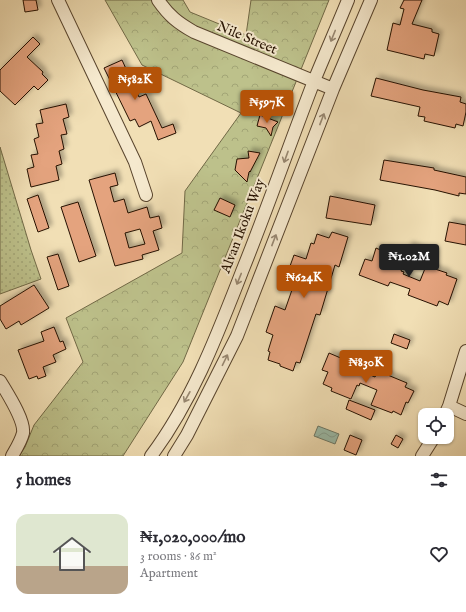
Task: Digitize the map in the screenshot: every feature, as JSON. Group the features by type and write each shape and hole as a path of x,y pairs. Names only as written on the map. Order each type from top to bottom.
{"street":[{"path":"58,0 135,162 146,195"},
{"name":"Nile Street","path":"158,0 166,12 180,24 333,89"},
{"name":"Alvan Ikoku Way","path":"155,455 197,380 219,330 264,218 314,82 348,0"},
{"path":"174,456 187,435 237,336 333,89 371,0"},
{"path":"448,408 466,351"},
{"path":"0,381 22,424 23,433 12,456"},
{"path":"454,412 466,414"},
{"path":"422,456 430,444"}],"green space":[{"path":"105,0 183,0 190,12 246,35 251,0 329,0 183,362 123,456 19,456 25,447 34,425 83,362 66,318 182,253 185,191 241,113 142,65"},
{"path":"0,147 41,279 0,294"}],"water":[{"path":"318,426 339,434 335,444 314,436"}],"building":[{"path":"23,0 36,0 38,10 25,12"},
{"path":"404,0 422,0 412,24 432,29 432,32 439,34 434,56 425,54 424,59 387,50 393,23 400,25 404,9 400,8"},
{"path":"33,37 40,44 27,57 43,72 42,74 48,80 38,90 34,86 15,105 0,91 0,70"},
{"path":"122,60 139,97 146,94 162,128 173,124 176,133 158,140 151,121 139,127 135,119 130,121 104,68"},
{"path":"376,78 423,90 461,97 460,102 466,104 463,126 456,124 455,128 424,121 425,117 418,116 420,107 371,96"},
{"path":"66,104 69,117 63,119 67,134 61,135 64,149 59,151 62,164 56,166 59,180 31,187 27,169 34,167 31,155 38,154 34,139 39,137 36,124 43,123 40,110"},
{"path":"260,115 278,122 273,127 271,136 266,128 257,126"},
{"path":"248,151 260,153 249,172 247,182 235,170 237,159 249,158"},
{"path":"384,160 434,168 434,170 466,177 466,194 459,193 459,196 380,180"},
{"path":"115,173 118,185 110,187 114,202 124,199 128,213 147,207 150,218 159,216 162,228 153,231 159,250 142,255 143,259 115,266 89,180","holes":["140,229 145,244 129,248 125,233"]},
{"path":"38,195 49,228 38,232 27,199"},
{"path":"330,196 375,205 371,225 326,218"},
{"path":"220,198 235,205 230,217 214,210"},
{"path":"78,202 96,256 79,262 61,207"},
{"path":"449,222 466,225 466,245 445,241"},
{"path":"332,232 348,237 339,267 335,265 320,315 316,314 300,363 296,362 293,371 268,360 270,352 268,351 273,335 266,332 275,306 285,310 294,284 285,280 294,255 306,259 311,243 314,244 317,234 329,238"},
{"path":"409,245 434,255 430,265 405,255"},
{"path":"376,248 385,252 386,249 406,257 401,271 404,272 403,274 420,281 426,266 447,273 446,275 457,279 448,305 439,301 437,306 408,295 410,289 390,282 388,286 359,275 365,259 372,261"},
{"path":"58,254 69,286 58,290 47,257"},
{"path":"34,285 49,308 21,325 19,321 6,329 0,319 0,306"},
{"path":"54,327 60,342 63,341 66,349 53,355 56,362 43,367 46,376 38,379 37,376 29,379 18,350 44,341 41,332"},
{"path":"394,334 410,340 407,349 391,343"},
{"path":"329,353 357,365 356,369 375,377 378,371 407,383 405,387 414,391 408,403 406,402 401,415 393,411 392,413 371,405 377,390 360,383 359,386 357,385 351,399 331,391 332,388 323,384 328,372 322,370"},
{"path":"349,400 375,410 371,420 346,409"},
{"path":"350,435 362,440 356,455 344,450"},
{"path":"396,435 403,439 398,448 391,444"}]}
